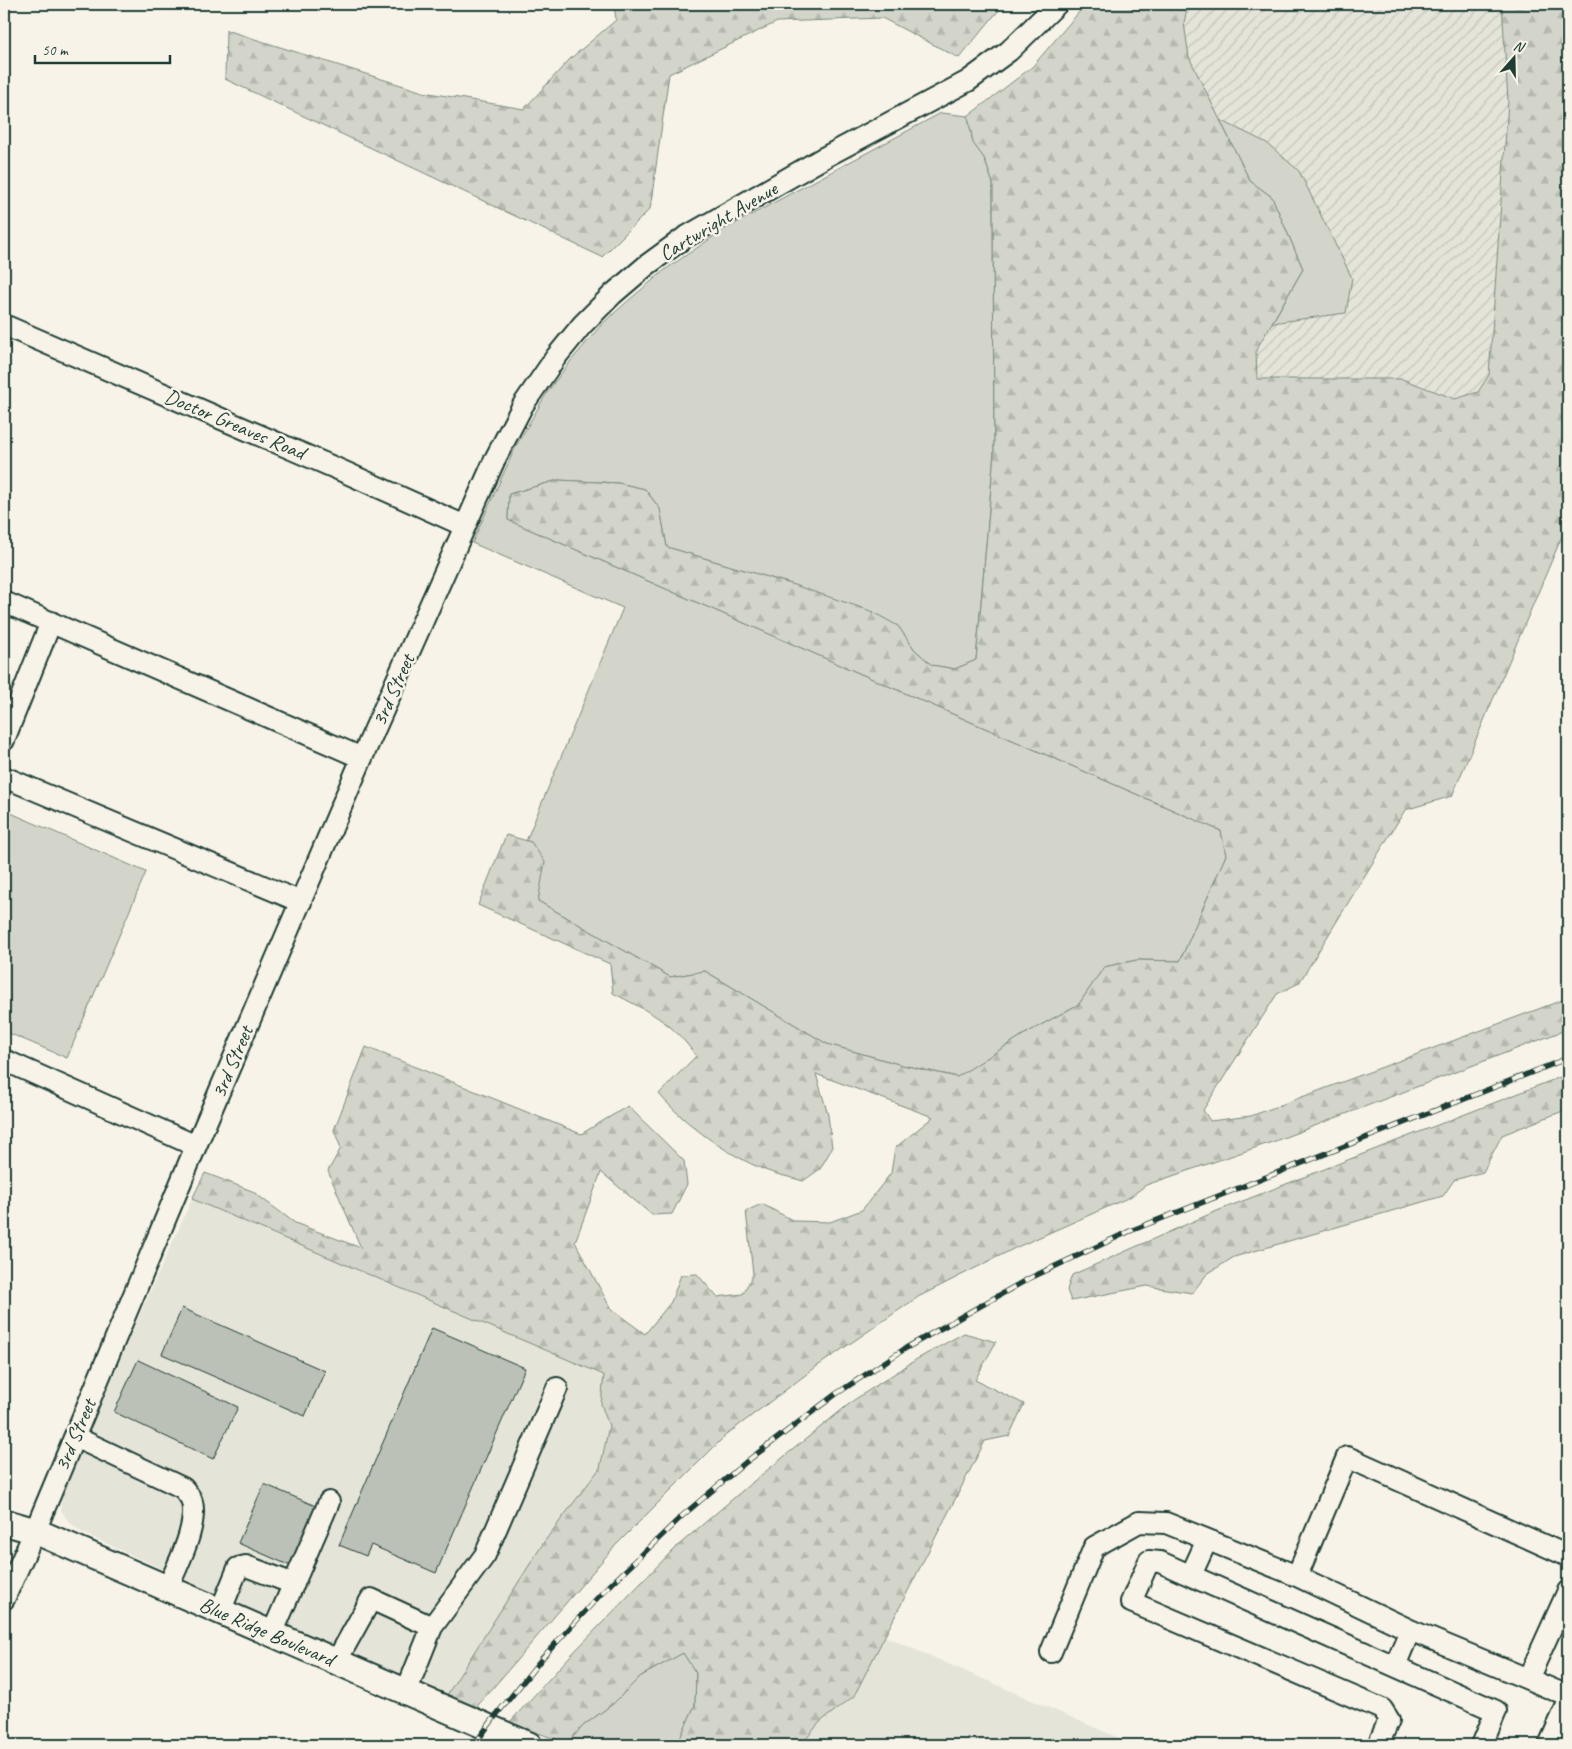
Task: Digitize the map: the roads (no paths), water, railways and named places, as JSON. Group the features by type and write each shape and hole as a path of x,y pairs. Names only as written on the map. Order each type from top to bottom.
{"main road":[{"name":"Blue Ridge Boulevard","path":"4,1522 35,1531 529,1745"}],"street":[{"name":"Cartwright Avenue","path":"465,526 495,459 523,404 582,324 613,294 647,265 684,238 825,157 968,81 1008,51 1057,4"},
{"name":"Doctor Greaves Road","path":"4,325 465,526"},
{"name":"3rd Street","path":"4,1599 35,1531 196,1146 362,758 465,526"},
{"path":"4,602 362,758"},
{"path":"4,740 51,622"},
{"path":"4,777 301,902"},
{"path":"4,1060 196,1146"},
{"path":"406,1692 432,1627 485,1555 557,1388"},
{"path":"74,1437 183,1488 192,1501 192,1521 185,1546 167,1589"},
{"path":"1297,1576 1347,1457 1568,1556"},
{"path":"272,1634 329,1502"},
{"path":"1051,1652 1094,1547 1139,1522 1166,1523 1297,1576 1410,1630 1568,1696"},
{"path":"1191,1575 1207,1540"},
{"path":"1378,1745 1389,1720 1382,1709 1131,1602 1149,1561 1160,1562 1191,1575 1496,1711 1482,1745"},
{"path":"220,1612 238,1568 246,1566 294,1584"},
{"path":"1528,1679 1568,1591"},
{"path":"336,1662 371,1599 432,1627"},
{"path":"1395,1666 1410,1630"},
{"path":"1557,1741 1568,1703"}],"railway":[{"path":"474,1745 544,1656 601,1594 682,1516 746,1462 836,1394 906,1348 1028,1279 1130,1231 1568,1058"}]}
